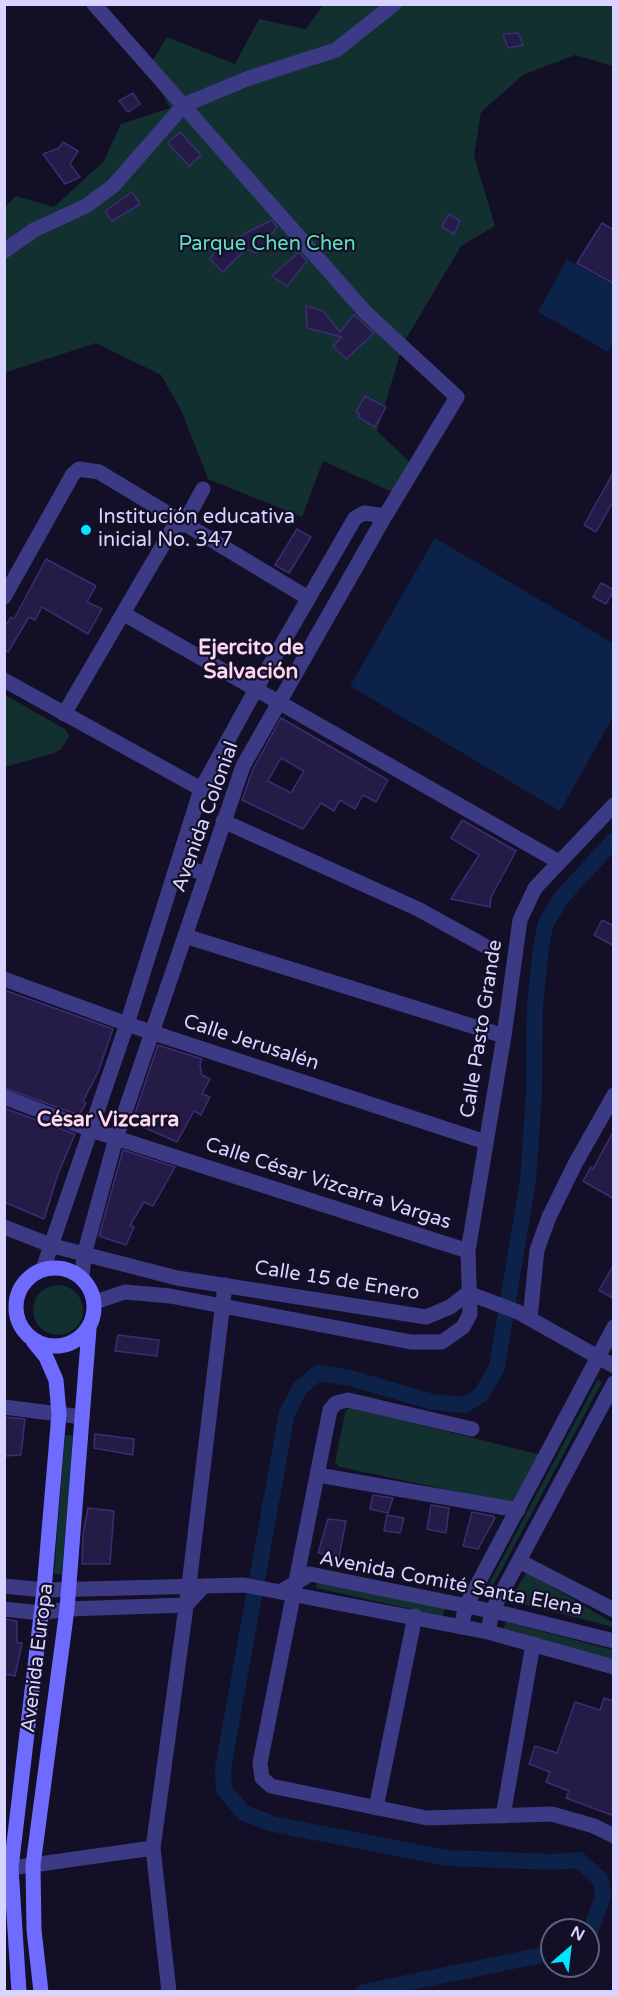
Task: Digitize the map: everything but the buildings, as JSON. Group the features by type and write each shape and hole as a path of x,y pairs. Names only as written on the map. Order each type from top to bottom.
{"main road":[{"path":"64,1268 82,1277 96,1302 89,1329 75,1343 55,1348 33,1341 10,1307 11,1289 44,1269 64,1268"},
{"name":"Avenida Europa","path":"41,1992 34,1930 33,1865 67,1609 89,1329"},
{"name":"Avenida Europa","path":"19,1992 10,1962 8,1869 10,1827 44,1590 59,1414 56,1380 46,1358 33,1341"}],"street":[{"path":"94,4 365,312 457,397 385,516"},
{"path":"4,251 34,230 86,206 112,186 184,105 249,78 336,50 394,4"},
{"path":"4,597 73,474 79,469 99,472 180,523 308,598"},
{"path":"64,714 203,489"},
{"name":"Avenida Colonial","path":"44,1269 127,1024 201,789 355,518 364,513 385,516 243,766 116,1138 84,1255 82,1277"},
{"path":"124,614 559,862"},
{"path":"4,680 201,789"},
{"name":"Calle Pasto Grande","path":"468,1293 468,1251 504,1036 520,920 535,888 614,805"},
{"path":"223,822 418,909 485,946"},
{"path":"178,864 205,874"},
{"path":"185,936 504,1036"},
{"name":"Calle Jerusalén","path":"4,979 127,1024 486,1142"},
{"path":"524,1315 537,1250 549,1217 574,1164 614,1095"},
{"name":"Calle César Vizcarra Vargas","path":"4,1097 91,1130 468,1251"},
{"name":"Calle 15 de Enero","path":"4,1227 53,1246 177,1278 426,1317 450,1307 468,1293"},
{"path":"169,1992 153,1848 186,1605 197,1586 225,1285"},
{"path":"96,1302 126,1292 170,1296 411,1342 442,1342 463,1327 470,1314 468,1293 495,1301 524,1315 614,1366"},
{"path":"461,1627 466,1606 614,1327"},
{"path":"488,1632 492,1611 614,1383"},
{"path":"472,1429 348,1400 336,1403 330,1410 318,1475 284,1589 260,1763 262,1778 272,1786 427,1818 552,1814 594,1826 614,1836"},
{"path":"4,1407 82,1417"},
{"path":"318,1475 518,1510"},
{"path":"519,1561 614,1610"},
{"name":"Avenida Comité Santa Elena","path":"284,1589 310,1574 492,1611 614,1641"},
{"path":"4,1586 44,1590 244,1585 284,1589 488,1632 614,1666"},
{"path":"4,1609 40,1613 67,1609 186,1605"},
{"path":"376,1808 415,1616"},
{"path":"502,1816 533,1644"},
{"path":"8,1869 153,1848"}],"green space":[{"name":"Parque Chen Chen","path":"323,5 613,5 613,66 575,55 523,75 481,112 474,156 495,226 461,246 403,344 377,431 415,467 397,494 323,461 302,517 208,479 182,412 161,375 96,343 7,372 5,377 5,207 16,196 54,207 104,161 121,124 170,108 148,68 167,37 235,64 259,19 306,29"},
{"path":"5,695 65,729 69,736 61,749 5,767"},
{"path":"53,1285 63,1285 76,1292 83,1305 83,1315 76,1328 63,1335 53,1335 44,1331 37,1324 33,1315 33,1305 37,1296 44,1289"},
{"path":"598,1379 602,1382 489,1593 485,1591"},
{"path":"349,1407 541,1455 515,1504 340,1467 335,1463 345,1412"},
{"path":"65,1435 73,1435 62,1574 54,1574"},
{"path":"527,1572 613,1623 613,1627 512,1601 511,1597"},
{"path":"318,1579 445,1607 443,1616 316,1588"},
{"path":"506,1622 613,1650 613,1659 503,1630"}],"water":[{"path":"567,259 613,285 613,343 608,352 538,312"},
{"path":"435,538 613,643 613,717 560,811 350,686"}],"waterway":[{"path":"595,1918 603,1896 601,1880 579,1860 553,1862 447,1858 273,1824 244,1813 224,1790 223,1768 287,1413 300,1388 318,1373 350,1378 433,1402 464,1405 481,1395 497,1367 528,1181 534,1095 535,1003 542,940 546,923 562,897 614,840"},
{"path":"363,1992 540,1955"}],"place":[{"name":"Institución educativa inicial No. 347","path":"86,530"}],"district":[{"name":"Ejercito de Salvación","path":"251,660"},
{"name":"César Vizcarra","path":"108,1120"}]}
